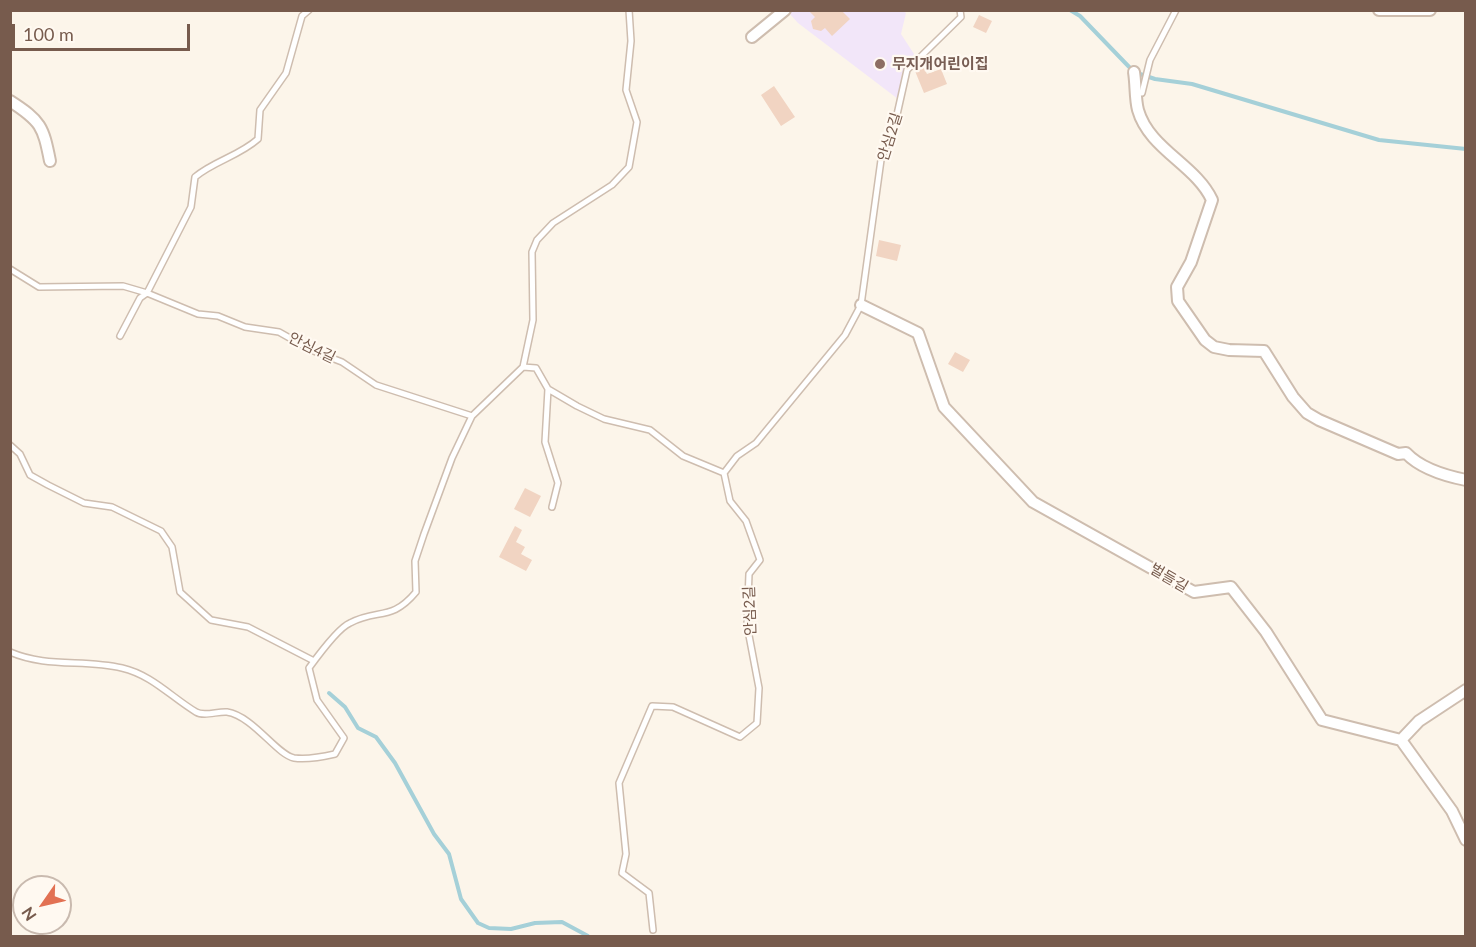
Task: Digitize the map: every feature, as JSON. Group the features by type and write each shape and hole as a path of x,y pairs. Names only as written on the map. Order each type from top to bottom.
{"street":[{"path":"752,37 785,10"},
{"path":"1379,10 1430,10"},
{"path":"1134,72 1138,110 1152,136 1206,186 1212,200 1191,262 1177,287 1178,301 1205,339 1214,347 1228,350 1264,351 1293,397 1319,420 1398,454 1406,453 1412,460 1455,478 1466,480"},
{"path":"10,101 34,116 44,133 50,161"},
{"name":"벌들길","path":"861,305 918,333 944,407 1033,502 1194,592 1232,587 1266,632 1322,720 1401,740"},
{"path":"1466,690 1419,721 1401,740 1452,812 1466,840"}],"lane":[{"path":"120,336 140,298 147,293 191,207 195,177 205,169 245,150 258,139 260,110 286,73 302,16 309,10"},
{"path":"10,652 39,662 86,663 123,669 151,679 198,714 228,712 251,724 292,758 312,759 335,754 344,738 317,700 309,668 348,623 390,613 404,606 416,592 415,561 452,458 472,416 523,367 533,320 532,252 537,240 553,223 612,185 629,167 637,122 626,90 631,40 629,10"},
{"name":"안심2길","path":"653,930 649,892 622,873 626,854 619,783 652,706 673,707 740,737 757,723 759,688 747,626 749,574 760,560 746,521 730,501 724,473 737,456 756,443 845,335 861,305 881,160 896,119 907,70 961,17 960,10"},
{"path":"1142,93 1150,60 1176,10"},
{"name":"안심4길","path":"10,269 39,287 123,286 147,293 198,314 218,316 245,327 279,332 311,350 342,362 376,385 472,416"},
{"path":"523,367 536,368 549,389 604,418 650,430 683,456 724,473"},
{"path":"549,389 545,442 558,483 552,507"},
{"path":"10,445 20,454 30,475 84,504 112,507 161,531 172,547 180,592 211,620 248,627 314,661"}],"shaded area":[{"name":"무지개어린이집","path":"790,10 903,11 906,13 901,34 914,54 902,73 898,99 798,23 788,12"}],"building":[{"path":"808,10 841,10 850,19 832,36 825,28 821,31 813,29 811,21 815,17"},
{"path":"979,15 992,21 986,33 973,27"},
{"path":"924,68 927,74 941,69 947,84 924,93 915,71"},
{"path":"774,86 795,117 781,126 761,95"},
{"path":"879,240 901,245 897,261 876,256"},
{"path":"955,352 970,360 963,372 948,364"},
{"path":"525,488 541,496 530,517 514,509"},
{"path":"515,526 522,530 516,542 525,547 521,554 532,560 526,571 499,557"}],"waterway":[{"path":"1070,10 1080,16 1134,72 1155,79 1192,84 1379,140 1466,149"},
{"path":"329,693 345,707 358,728 376,737 395,763 434,834 449,854 461,899 478,923 489,928 511,929 535,923 562,922 588,936"}],"place":[{"name":"무지개어린이집","path":"880,64"}]}
